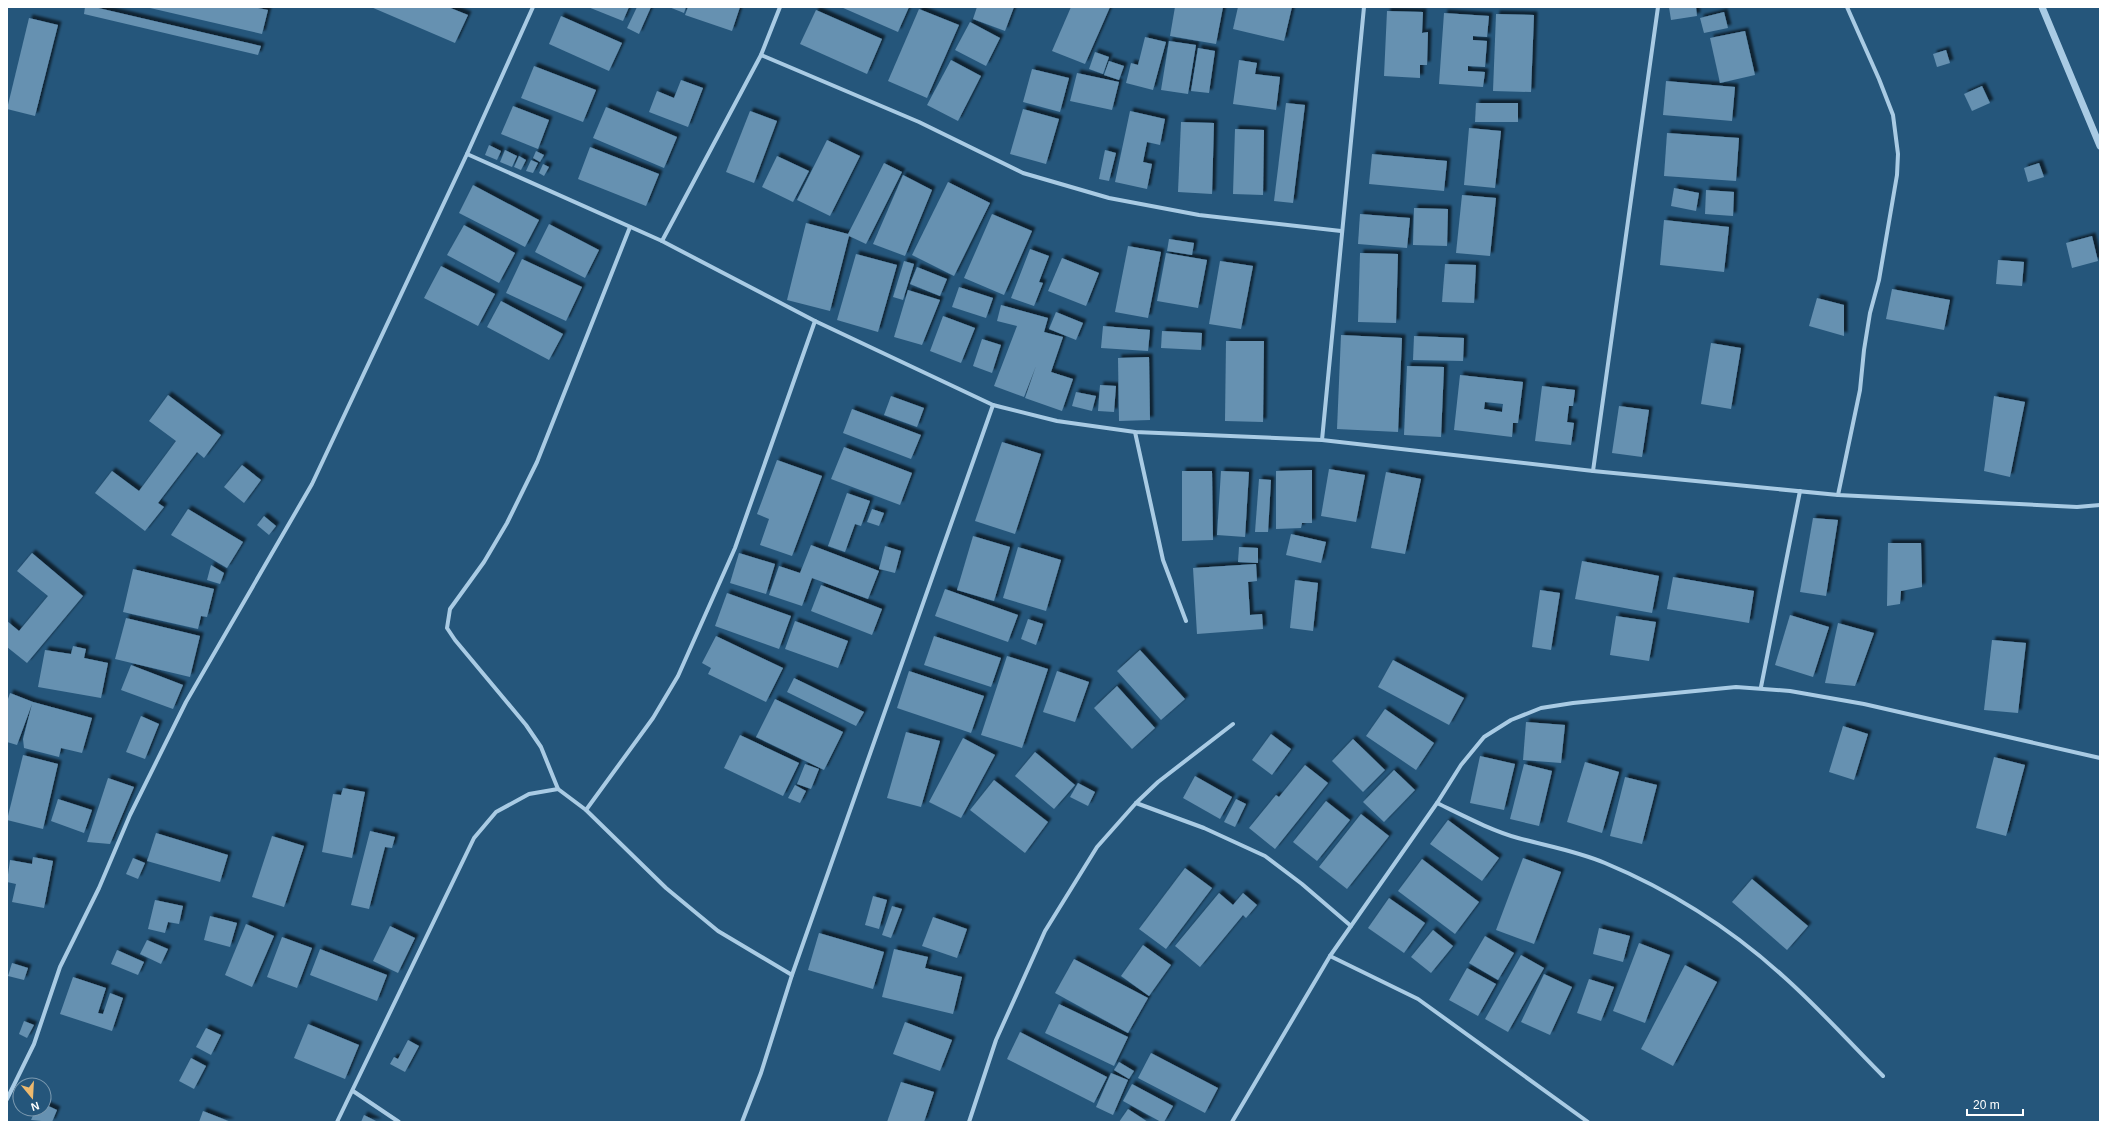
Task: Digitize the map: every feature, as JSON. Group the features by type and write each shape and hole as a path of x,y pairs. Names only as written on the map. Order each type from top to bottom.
{"street":[{"path":"7,1099 34,1044 60,967 99,888 130,815 186,702 312,484 467,154 533,7"},
{"path":"662,241 761,55 780,7"},
{"path":"1322,440 1341,231 1364,7"},
{"path":"1593,471 1658,7"},
{"path":"1838,495 1860,390 1864,350 1870,313 1879,280 1897,175 1898,154 1892,115 1879,79 1847,7"},
{"path":"2042,7 2100,146"},
{"path":"761,55 919,122 1030,175 1109,198 1191,213 1341,231"},
{"path":"467,154 662,241 815,321 993,405 1057,421 1134,432 1322,440 1593,471 1838,495 2077,507 2100,505"},
{"path":"630,227 537,462 507,523 484,562 450,609 447,628 455,640 526,725 541,747 558,789 586,810 666,888 712,926 792,975"},
{"path":"586,810 653,718 678,676 735,548 815,321"},
{"path":"742,1122 761,1072 792,975 993,405"},
{"path":"1134,432 1164,560 1186,621"},
{"path":"1761,687 1800,491"},
{"path":"1232,1122 1330,956 1437,803 1461,764 1484,737 1511,720 1541,708 1573,703 1736,687 1761,687 1864,704 2100,758"},
{"path":"969,1122 996,1040 1045,931 1097,847 1136,803 1158,782 1233,724"},
{"path":"337,1122 474,838 496,812 529,794 558,789"},
{"path":"1136,803 1204,828 1265,856 1351,926"},
{"path":"1437,803 1488,827 1518,838 1556,846 1604,862 1648,883 1708,918 1783,976 1883,1076"},
{"path":"1330,956 1418,999 1588,1122"},
{"path":"353,1091 399,1122"}],"building":[{"path":"85,7 94,7 261,46 258,55 84,14"},
{"path":"253,7 268,10 262,34 150,8"},
{"path":"371,7 448,7 468,15 455,43"},
{"path":"588,7 629,7 623,21"},
{"path":"637,7 651,7 639,34 627,28"},
{"path":"669,7 686,7 684,13"},
{"path":"688,7 740,7 732,31 685,15"},
{"path":"841,7 909,7 898,32"},
{"path":"977,7 1014,7 1005,31 973,19"},
{"path":"1071,7 1110,7 1085,64 1052,51"},
{"path":"1175,7 1223,7 1216,44 1170,36"},
{"path":"1238,7 1292,7 1284,41 1233,29"},
{"path":"1669,7 1696,7 1697,16 1671,20"},
{"path":"919,9 959,25 927,98 888,81"},
{"path":"816,10 882,39 867,74 800,44"},
{"path":"1387,11 1423,12 1422,33 1428,32 1427,65 1420,65 1420,78 1384,76"},
{"path":"1724,12 1728,28 1704,33 1700,18"},
{"path":"1444,13 1489,16 1487,37 1473,36 1473,40 1487,41 1485,67 1468,66 1468,71 1485,72 1483,87 1439,84"},
{"path":"1496,14 1534,15 1531,92 1493,91"},
{"path":"561,16 622,43 609,71 549,44"},
{"path":"29,18 58,25 35,116 7,109"},
{"path":"970,22 1000,38 986,66 955,50"},
{"path":"1745,31 1755,75 1720,83 1710,38"},
{"path":"1145,37 1166,42 1153,90 1126,83 1131,63 1138,65"},
{"path":"1169,41 1196,45 1188,94 1161,90"},
{"path":"1198,48 1215,51 1209,93 1191,91"},
{"path":"1946,50 1950,63 1937,67 1933,54"},
{"path":"1095,52 1109,57 1103,74 1089,69"},
{"path":"951,60 981,76 958,121 927,105"},
{"path":"1239,60 1257,63 1255,74 1280,77 1276,110 1233,104"},
{"path":"1109,61 1124,66 1119,80 1104,75"},
{"path":"534,66 596,90 583,122 521,98"},
{"path":"1032,69 1069,78 1060,112 1023,102"},
{"path":"1077,73 1119,82 1112,110 1070,101"},
{"path":"681,80 703,88 688,127 649,112 657,91 674,98"},
{"path":"1666,81 1735,87 1732,121 1663,115"},
{"path":"1982,86 1990,103 1972,111 1964,94"},
{"path":"1286,103 1305,105 1293,203 1274,201"},
{"path":"1476,103 1518,103 1518,122 1475,122"},
{"path":"513,106 549,120 538,149 501,134"},
{"path":"606,107 677,137 664,168 593,138"},
{"path":"1023,109 1059,119 1046,164 1010,154"},
{"path":"750,111 777,121 754,183 726,172"},
{"path":"1130,111 1165,119 1160,145 1147,142 1143,162 1152,164 1147,189 1115,182"},
{"path":"1181,122 1214,123 1212,194 1178,192"},
{"path":"1469,128 1501,131 1495,188 1464,185"},
{"path":"1235,129 1264,130 1263,195 1233,194"},
{"path":"1667,133 1739,138 1736,181 1664,176"},
{"path":"827,140 860,156 830,216 797,200"},
{"path":"489,145 501,151 497,160 485,155"},
{"path":"590,147 659,174 646,206 578,179"},
{"path":"505,150 517,156 512,167 500,162"},
{"path":"1105,150 1116,153 1109,181 1099,179"},
{"path":"536,151 544,155 540,162 533,158"},
{"path":"1372,154 1447,161 1444,191 1369,184"},
{"path":"519,156 526,160 521,170 514,167"},
{"path":"777,156 809,171 793,202 762,187"},
{"path":"531,160 538,163 533,173 526,171"},
{"path":"884,163 902,172 866,244 849,236 830,311 787,300 806,223 848,234"},
{"path":"2039,163 2044,177 2028,182 2024,168"},
{"path":"543,164 549,167 544,176 539,173"},
{"path":"903,175 932,190 905,256 873,244"},
{"path":"948,182 990,203 954,276 912,255"},
{"path":"473,185 539,220 525,247 459,213"},
{"path":"1674,188 1699,193 1696,211 1671,206"},
{"path":"1706,190 1734,192 1733,216 1705,214"},
{"path":"1462,195 1496,198 1490,256 1456,253"},
{"path":"1414,208 1448,209 1447,246 1413,245"},
{"path":"992,214 1032,231 1004,295 964,278"},
{"path":"1360,214 1410,218 1407,248 1358,244"},
{"path":"1664,220 1729,227 1724,272 1660,265"},
{"path":"549,224 599,250 585,278 535,252"},
{"path":"464,225 515,253 499,283 447,255"},
{"path":"2092,236 2098,261 2072,268 2066,243"},
{"path":"1169,239 1194,243 1192,255 1167,251"},
{"path":"1128,246 1161,252 1148,318 1115,312"},
{"path":"1030,249 1049,256 1039,282 1043,283 1034,306 1011,298"},
{"path":"1166,253 1207,260 1198,308 1157,301"},
{"path":"1360,253 1398,254 1396,323 1358,322"},
{"path":"856,254 897,265 878,332 837,320"},
{"path":"1062,258 1099,273 1086,306 1048,291"},
{"path":"522,259 582,287 566,321 506,293"},
{"path":"1998,260 2024,262 2022,286 1996,284"},
{"path":"904,261 914,264 903,300 893,297"},
{"path":"1220,261 1253,266 1241,329 1209,324"},
{"path":"1445,264 1476,265 1474,303 1442,302"},
{"path":"441,266 495,294 478,326 424,298"},
{"path":"917,267 947,279 940,296 910,284"},
{"path":"959,287 993,298 986,318 952,307"},
{"path":"1892,289 1950,300 1944,330 1886,319"},
{"path":"908,290 940,300 922,345 894,337"},
{"path":"1817,298 1844,305 1844,336 1809,326"},
{"path":"501,301 563,334 549,360 487,327"},
{"path":"1001,305 1048,318 1044,332 1063,337 1051,372 1073,379 1062,411 1025,398 1036,366 1024,397 994,386 1017,326 997,321"},
{"path":"1056,312 1083,323 1076,340 1049,329"},
{"path":"943,316 975,328 961,363 930,351"},
{"path":"1103,326 1150,330 1148,351 1101,348"},
{"path":"1162,331 1202,333 1201,350 1161,348"},
{"path":"1341,335 1402,338 1398,432 1337,429"},
{"path":"1414,336 1464,338 1463,361 1413,360"},
{"path":"982,339 1001,345 992,373 973,366"},
{"path":"1226,341 1264,341 1263,422 1225,421"},
{"path":"1711,343 1741,348 1731,409 1701,404"},
{"path":"1149,357 1150,420 1119,421 1118,358"},
{"path":"1407,366 1444,367 1441,437 1404,435"},
{"path":"1460,375 1523,382 1518,423 1513,423 1512,437 1454,430","holes":["1485,402 1503,404 1502,412 1484,409"]},
{"path":"1100,385 1116,386 1114,412 1098,411"},
{"path":"1542,386 1575,390 1573,406 1569,406 1567,422 1574,423 1571,445 1535,441"},
{"path":"1076,392 1096,396 1092,411 1072,406"},
{"path":"168,395 221,435 204,458 197,452 158,503 164,507 145,531 95,493 112,471 139,491 176,441 149,421"},
{"path":"891,396 924,408 917,427 884,415"},
{"path":"1994,396 2025,402 2010,477 1984,471"},
{"path":"1619,406 1649,410 1642,457 1612,453"},
{"path":"852,409 921,435 911,459 843,433"},
{"path":"1002,442 1041,454 1015,534 975,521"},
{"path":"844,447 912,473 900,505 831,479"},
{"path":"777,460 822,476 792,556 760,545 769,519 757,514"},
{"path":"242,465 261,480 244,503 224,487"},
{"path":"1329,469 1365,475 1356,522 1321,516"},
{"path":"1312,470 1312,523 1302,523 1301,528 1276,529 1276,471"},
{"path":"1182,471 1212,471 1213,540 1182,541"},
{"path":"1221,471 1249,472 1245,537 1217,535"},
{"path":"1386,472 1421,479 1405,554 1371,548"},
{"path":"1259,479 1271,480 1268,532 1255,532"},
{"path":"847,493 870,501 861,526 855,524 845,552 828,546"},
{"path":"188,509 243,542 227,568 171,535"},
{"path":"872,509 884,513 879,526 867,522"},
{"path":"264,516 276,526 269,535 257,525"},
{"path":"1813,518 1838,520 1826,596 1800,592"},
{"path":"1291,534 1326,542 1321,563 1286,555"},
{"path":"973,536 1010,547 994,601 957,590"},
{"path":"1888,543 1921,543 1922,587 1901,591 1900,604 1887,606"},
{"path":"811,545 879,571 868,599 812,578 802,606 769,595 779,566 800,573"},
{"path":"885,546 901,551 895,573 879,569"},
{"path":"1018,547 1061,560 1046,611 1003,598"},
{"path":"1239,547 1258,548 1258,563 1238,562"},
{"path":"32,553 83,596 27,663 7,647 7,621 19,631 48,596 17,571"},
{"path":"739,553 775,564 766,594 730,583"},
{"path":"1582,561 1659,576 1652,613 1575,599"},
{"path":"1256,564 1257,581 1248,582 1250,615 1262,614 1263,629 1197,634 1193,568"},
{"path":"211,565 224,573 220,584 207,580"},
{"path":"133,569 214,589 207,617 201,616 198,629 123,612"},
{"path":"1673,577 1754,591 1749,623 1667,609"},
{"path":"1295,580 1318,583 1313,631 1290,628"},
{"path":"821,585 882,609 872,635 811,611"},
{"path":"945,589 1018,615 1008,642 935,616"},
{"path":"1540,590 1560,593 1551,650 1532,647"},
{"path":"727,593 791,616 779,649 715,626"},
{"path":"1790,615 1829,627 1813,677 1775,665"},
{"path":"1616,616 1656,622 1649,661 1610,655"},
{"path":"126,618 200,636 190,677 115,659"},
{"path":"1028,619 1043,624 1036,645 1021,639"},
{"path":"795,621 848,641 838,668 785,649"},
{"path":"1838,623 1874,633 1855,686 1825,683"},
{"path":"716,636 783,668 766,702 708,674 711,668 702,663"},
{"path":"934,636 1001,658 991,687 924,665"},
{"path":"1992,640 2026,643 2018,713 1984,710"},
{"path":"73,646 86,649 84,658 108,663 101,698 38,687 45,650 71,654"},
{"path":"1140,650 1185,699 1161,720 1117,671"},
{"path":"1007,656 1048,669 1022,748 981,735"},
{"path":"1393,660 1464,698 1449,725 1378,687"},
{"path":"131,665 183,685 173,709 121,690"},
{"path":"909,671 984,696 971,733 897,708"},
{"path":"1057,671 1089,682 1075,722 1043,712"},
{"path":"794,678 864,712 856,726 787,692"},
{"path":"1117,686 1155,728 1132,749 1094,708"},
{"path":"10,693 33,702 92,718 82,753 61,748 59,757 24,748 23,739 32,704 17,745 7,742 7,702"},
{"path":"775,699 843,732 824,770 756,737"},
{"path":"1385,709 1434,743 1416,770 1366,736"},
{"path":"141,716 159,724 145,759 126,752"},
{"path":"1526,722 1565,725 1561,763 1523,760"},
{"path":"1843,726 1868,734 1854,780 1829,772"},
{"path":"906,732 940,741 921,807 887,798"},
{"path":"1271,734 1291,749 1272,775 1252,760"},
{"path":"740,735 799,763 783,796 724,768"},
{"path":"963,738 995,755 961,818 929,802"},
{"path":"1353,739 1385,770 1363,792 1332,761"},
{"path":"1035,752 1075,785 1054,809 1015,776"},
{"path":"23,755 58,764 43,829 7,820"},
{"path":"1480,756 1515,764 1504,810 1470,803"},
{"path":"1994,757 2025,765 2006,836 1976,828"},
{"path":"1585,762 1619,772 1602,833 1567,822"},
{"path":"805,764 819,769 811,789 797,784"},
{"path":"1524,764 1552,771 1539,826 1510,819"},
{"path":"1305,765 1328,783 1275,849 1249,828 1276,795 1279,797"},
{"path":"1394,770 1415,790 1384,822 1363,802"},
{"path":"1195,776 1232,797 1220,819 1183,798"},
{"path":"1625,777 1657,785 1642,844 1610,836"},
{"path":"108,778 134,787 110,844 87,842"},
{"path":"994,780 1048,822 1025,853 970,810"},
{"path":"1078,783 1095,792 1088,806 1070,797"},
{"path":"795,785 806,791 800,803 788,798"},
{"path":"343,788 365,792 352,858 322,852 333,794 341,795"},
{"path":"58,799 92,810 84,833 51,821"},
{"path":"1236,799 1246,804 1235,827 1224,822"},
{"path":"1326,801 1350,820 1317,861 1293,842"},
{"path":"1361,814 1389,836 1347,889 1319,867"},
{"path":"1448,820 1499,858 1482,881 1430,844"},
{"path":"370,831 395,837 392,848 385,847 369,909 351,905"},
{"path":"156,833 228,855 220,882 147,861"},
{"path":"272,836 304,846 284,907 252,897"},
{"path":"33,857 53,861 44,908 12,902 16,884 7,882 10,860 32,864"},
{"path":"133,858 145,863 138,879 126,874"},
{"path":"1523,858 1561,872 1534,944 1496,930"},
{"path":"1422,859 1479,902 1455,934 1398,891"},
{"path":"1185,868 1212,888 1166,949 1139,929"},
{"path":"1752,879 1808,926 1787,950 1732,902"},
{"path":"1219,893 1233,905 1243,893 1257,905 1246,918 1243,915 1200,967 1175,946"},
{"path":"873,896 887,900 879,929 865,925"},
{"path":"1389,898 1425,923 1404,953 1368,928"},
{"path":"155,900 183,906 179,924 168,922 165,933 148,929"},
{"path":"892,906 902,909 891,938 882,935"},
{"path":"210,916 237,923 230,947 204,940"},
{"path":"933,917 967,929 957,958 922,946"},
{"path":"246,924 274,936 252,987 225,975"},
{"path":"390,926 415,938 398,973 373,961"},
{"path":"1599,928 1630,936 1623,962 1593,954"},
{"path":"1433,930 1453,946 1431,973 1411,957"},
{"path":"819,933 884,952 873,989 808,970"},
{"path":"1485,936 1514,953 1498,980 1469,963"},
{"path":"282,937 312,948 297,988 267,977"},
{"path":"147,940 168,949 161,964 140,954"},
{"path":"1639,943 1670,955 1645,1023 1613,1011"},
{"path":"1143,945 1171,965 1149,996 1121,976"},
{"path":"320,949 387,975 377,1001 310,975"},
{"path":"894,949 928,957 925,968 962,977 953,1014 882,997"},
{"path":"117,950 144,962 138,975 111,964"},
{"path":"1521,955 1544,968 1508,1032 1485,1019"},
{"path":"1074,959 1148,998 1128,1033 1055,993"},
{"path":"12,963 28,968 24,980 8,976"},
{"path":"1685,965 1717,982 1673,1066 1641,1049"},
{"path":"1467,968 1496,984 1478,1016 1449,1000"},
{"path":"1544,974 1572,987 1550,1035 1521,1022"},
{"path":"73,977 106,988 98,1013 103,1014 110,993 123,998 112,1031 60,1014"},
{"path":"1589,979 1614,987 1601,1021 1577,1013"},
{"path":"1059,1004 1128,1037 1114,1066 1045,1033"},
{"path":"24,1021 34,1025 27,1038 19,1034"},
{"path":"905,1022 952,1040 940,1071 893,1054"},
{"path":"308,1024 359,1045 345,1079 294,1058"},
{"path":"206,1028 221,1035 211,1055 196,1047"},
{"path":"1020,1032 1107,1077 1094,1103 1007,1059"},
{"path":"408,1040 419,1046 405,1072 390,1064 394,1057 398,1059"},
{"path":"1151,1053 1218,1088 1205,1113 1138,1078"},
{"path":"191,1058 206,1066 194,1089 179,1081"},
{"path":"1119,1062 1134,1071 1129,1079 1114,1070"},
{"path":"1111,1073 1128,1080 1113,1115 1096,1107"},
{"path":"901,1082 934,1092 924,1122 887,1122"},
{"path":"1132,1084 1173,1106 1164,1122 1161,1122 1123,1101"},
{"path":"52,1108 57,1110 52,1122 31,1120 32,1117 52,1117"},
{"path":"1128,1109 1148,1122 1119,1122"},
{"path":"203,1111 231,1122 199,1122"},
{"path":"364,1115 378,1122 361,1122"}]}
